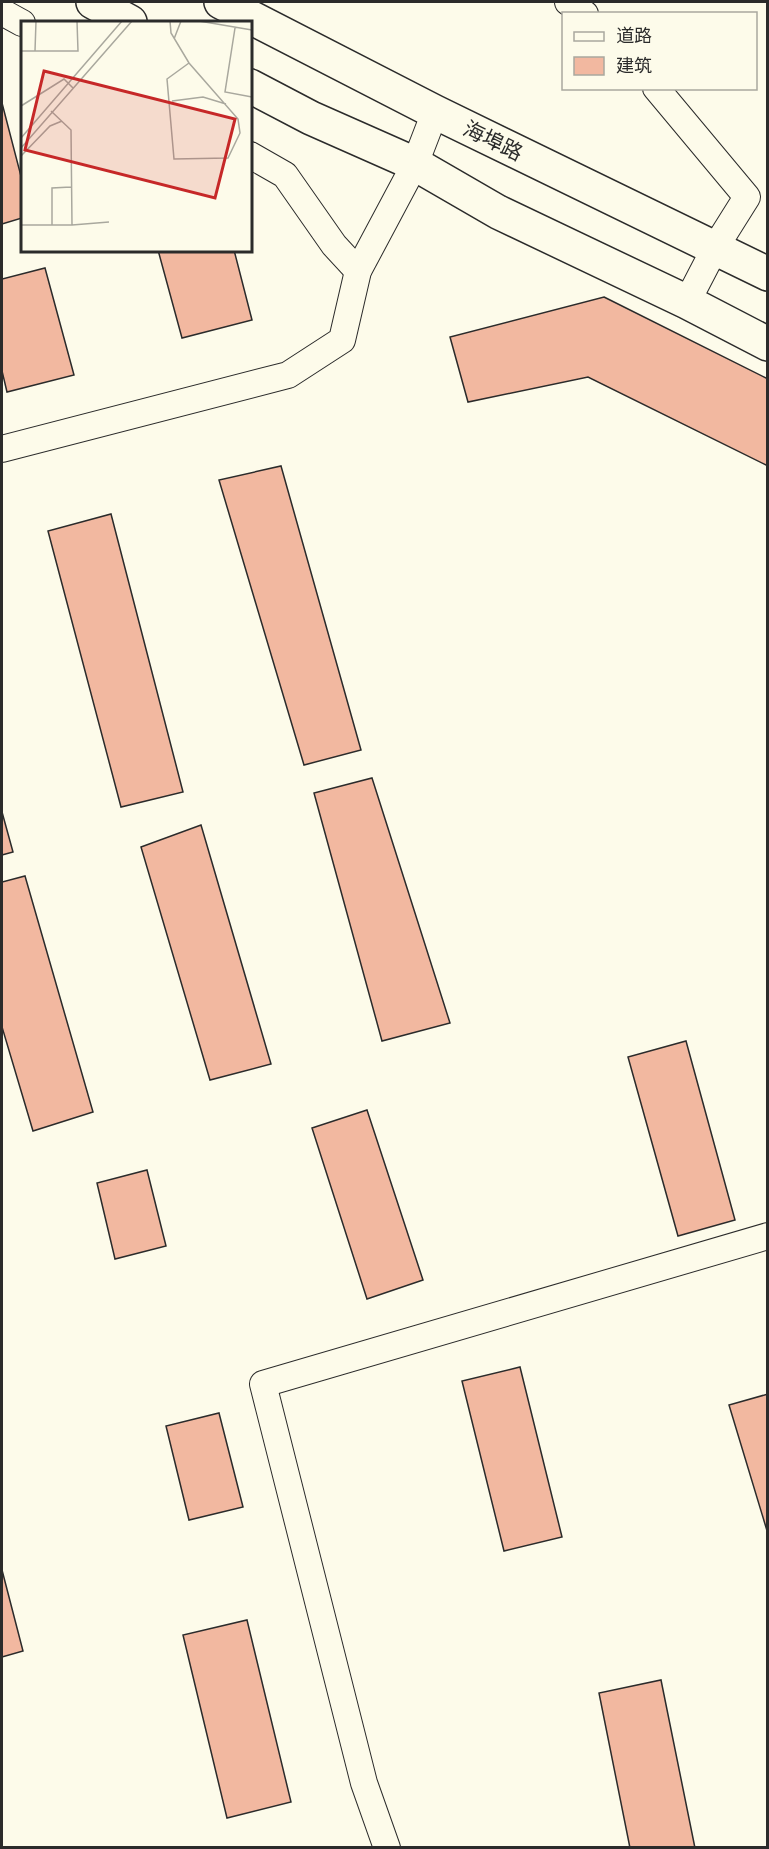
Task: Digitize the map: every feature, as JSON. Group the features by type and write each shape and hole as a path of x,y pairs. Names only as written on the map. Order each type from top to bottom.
{"main road":[{"path":"93,2 128,21"},
{"name":"海埠路","path":"221,2 435,112 768,274"},
{"path":"252,87 311,118 415,164 498,212 687,302 768,344"}],"street":[{"path":"568,2 582,12"},
{"path":"2,12 21,22"},
{"path":"658,90 747,197 715,248 687,302"},
{"path":"2,449 288,375 342,340 358,271 415,164 435,112"},
{"path":"252,155 285,175 334,246 358,271"},
{"path":"387,1848 364,1782 263,1384 768,1236"}],"building":[{"path":"2,103 21,176 21,218 2,224"},
{"path":"159,252 235,252 252,320 182,338"},
{"path":"45,268 74,375 7,392 2,371 2,279"},
{"path":"604,297 768,379 768,466 588,377 468,402 450,337"},
{"path":"281,466 361,750 304,765 219,480"},
{"path":"111,514 183,792 121,807 48,531"},
{"path":"372,778 450,1023 382,1041 314,793"},
{"path":"2,812 13,852 2,855"},
{"path":"201,825 271,1064 210,1080 141,847"},
{"path":"25,876 93,1112 33,1131 2,1027 2,882"},
{"path":"686,1041 735,1220 678,1236 628,1057"},
{"path":"367,1110 423,1280 367,1299 312,1128"},
{"path":"147,1170 166,1246 115,1259 97,1183"},
{"path":"520,1367 562,1537 504,1551 462,1381"},
{"path":"768,1394 768,1534 729,1405"},
{"path":"219,1413 243,1507 189,1520 166,1426"},
{"path":"2,1570 23,1651 2,1657"},
{"path":"247,1620 291,1802 227,1818 183,1635"},
{"path":"661,1680 695,1848 630,1848 599,1693"}]}
